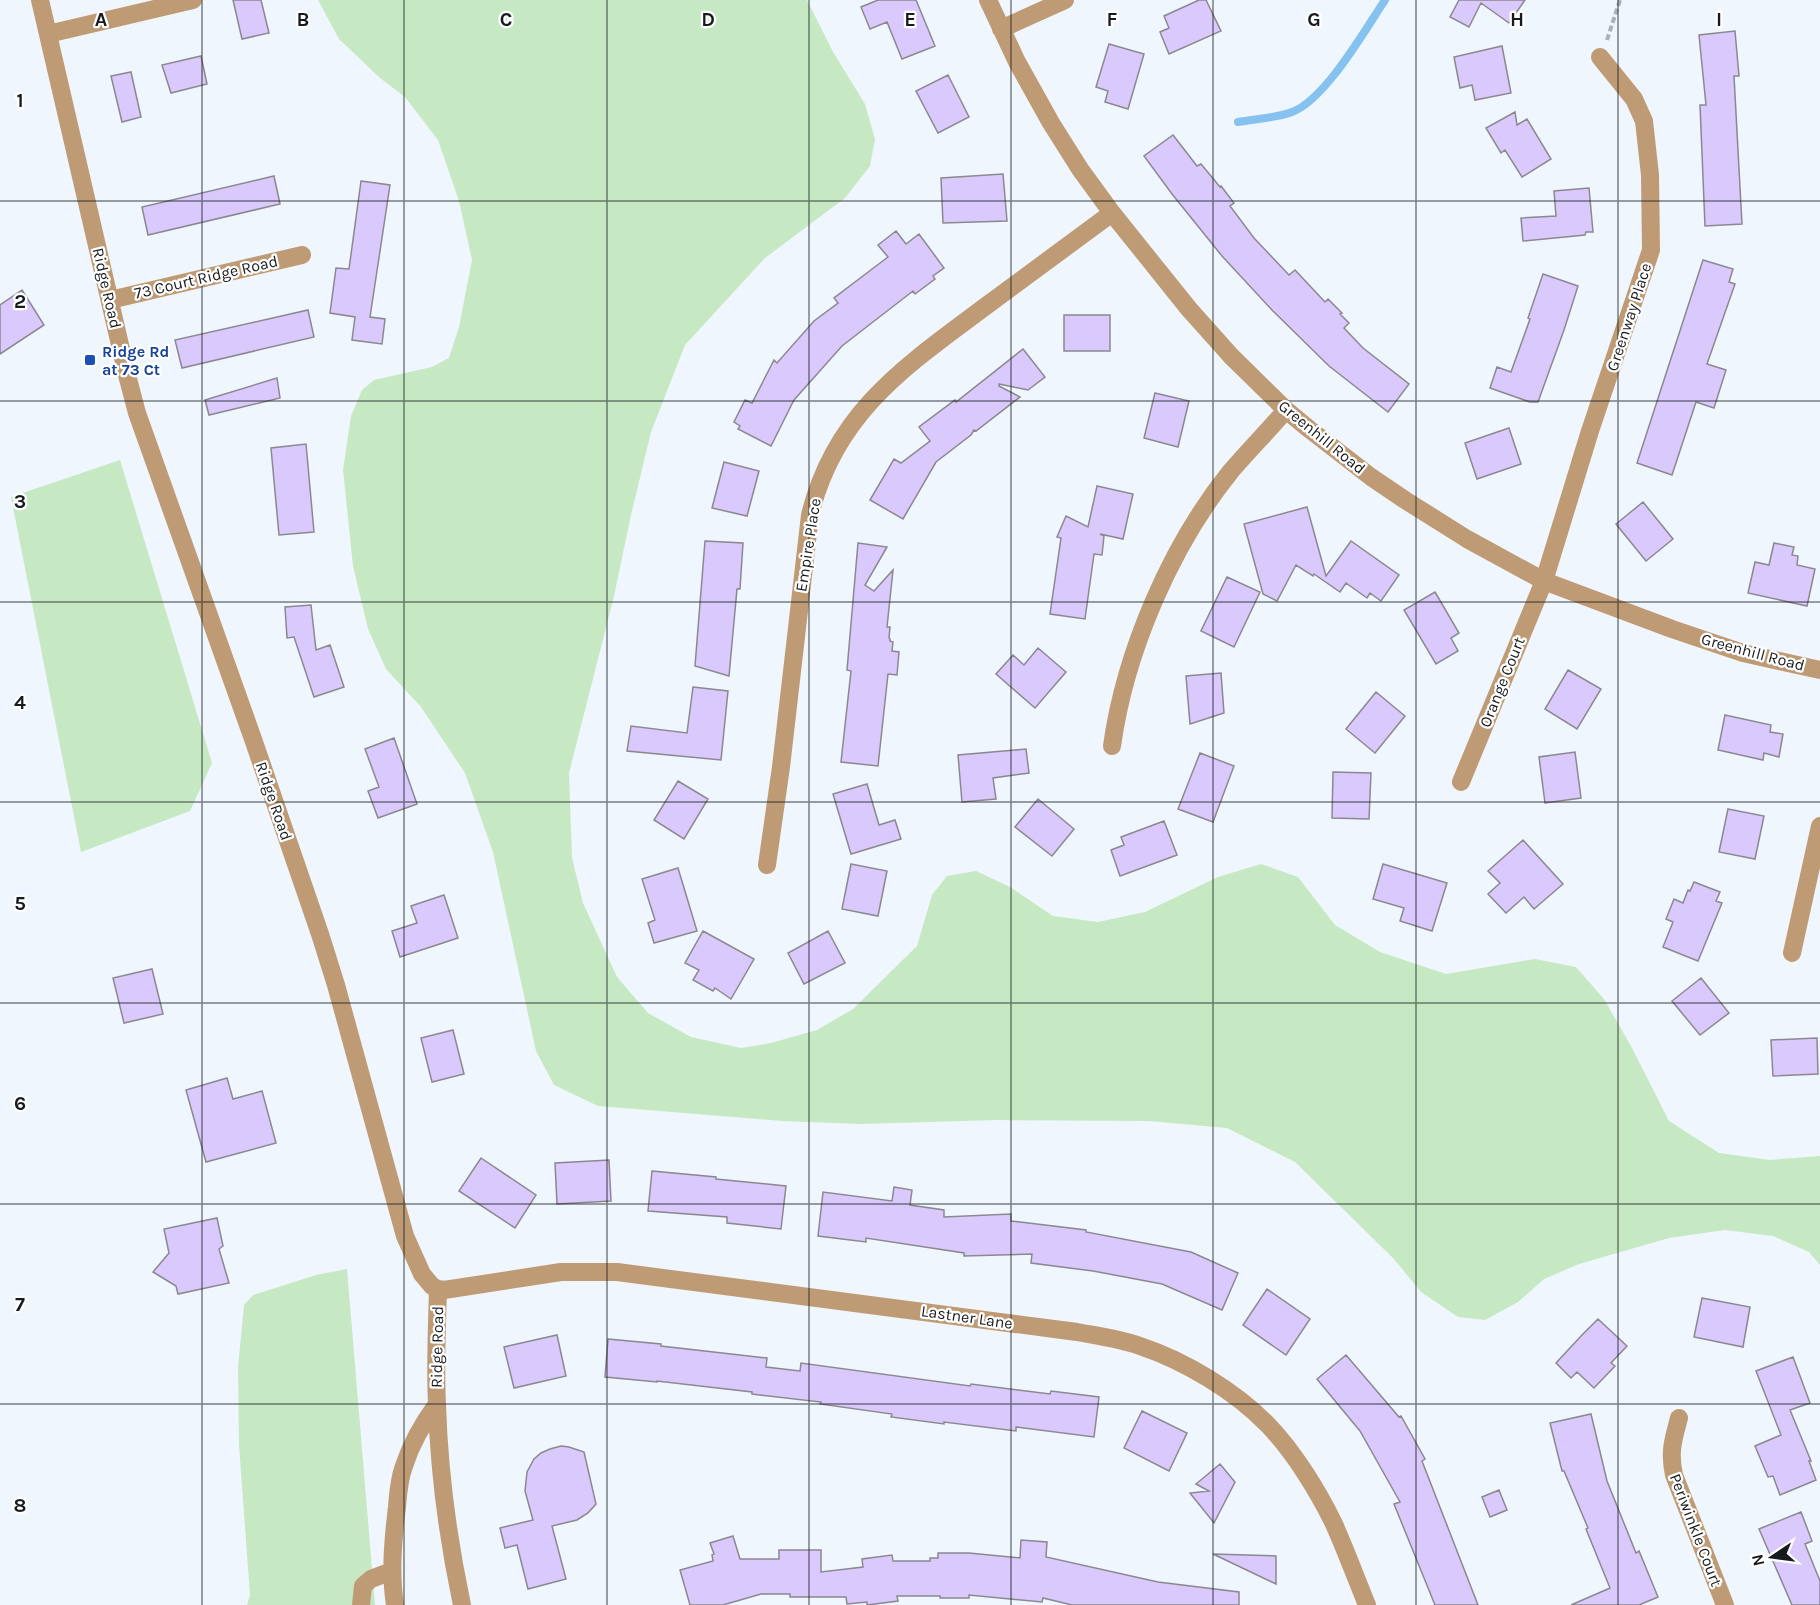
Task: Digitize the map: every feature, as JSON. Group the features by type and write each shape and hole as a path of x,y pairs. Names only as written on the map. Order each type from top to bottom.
{"street":[{"name":"Ridge Road","path":"40,0 127,375 149,449 253,739 326,955 405,1236 422,1274 438,1289 436,1404 441,1474 448,1532 462,1605"},
{"path":"48,34 193,0"},
{"name":"Greenhill Road","path":"988,0 1030,88 1080,169 1112,213 1189,309 1231,356 1286,410 1339,453 1467,539 1544,581 1743,653 1820,670"},
{"path":"1001,29 1065,0"},
{"name":"Greenway Place","path":"1544,581 1590,431 1651,250 1650,176 1644,121 1634,99 1600,57"},
{"name":"Empire Place","path":"767,866 781,767 810,514 819,483 841,440 875,395 910,363 1112,213"},
{"name":"73 Court Ridge Road","path":"110,300 302,255"},
{"path":"1112,746 1115,723 1131,663 1153,604 1171,565 1195,523 1230,473 1286,410"},
{"name":"Orange Court","path":"1461,782 1544,581"},
{"path":"1792,953 1820,826"},
{"name":"Lastner Lane","path":"438,1289 451,1290 561,1272 617,1272 1054,1329 1110,1338 1140,1346 1184,1365 1211,1380 1268,1425 1313,1486 1333,1524 1367,1605"},
{"path":"395,1605 392,1571 394,1533 403,1468 412,1444 436,1404"},
{"name":"Periwinkle Court","path":"1678,1418 1672,1443 1671,1459 1674,1475 1725,1605"},
{"path":"361,1605 363,1586 370,1579 392,1571"}],"path":[{"path":"1600,57 1620,0"}],"green space":[{"path":"318,0 807,0 833,52 865,104 875,139 870,166 845,198 765,258 685,345 651,432 614,596 569,773 572,858 583,903 617,977 648,1013 691,1037 741,1048 771,1043 817,1030 853,1009 917,946 932,895 947,876 976,871 1010,887 1053,916 1098,922 1145,912 1218,877 1261,864 1298,877 1335,925 1380,952 1446,974 1535,959 1576,967 1604,999 1669,1121 1719,1153 1770,1160 1820,1156 1820,1265 1809,1252 1773,1236 1725,1230 1669,1238 1579,1264 1544,1279 1518,1302 1485,1320 1458,1317 1421,1292 1394,1259 1295,1162 1227,1128 1149,1121 997,1120 860,1124 782,1121 598,1106 554,1085 536,1051 493,852 465,773 421,707 386,669 368,629 353,566 343,470 351,416 362,390 374,380 432,367 449,358 459,327 472,260 459,201 438,140 405,97 380,78 339,39"},
{"path":"120,460 212,763 190,811 81,852 11,497"},
{"path":"347,1269 375,1605 247,1605 250,1595 239,1445 238,1368 244,1305 253,1295 316,1275"}],"building":[{"path":"233,0 261,0 269,33 242,39"},
{"path":"878,0 916,0 935,46 902,59 887,22 870,29 861,7"},
{"path":"1199,0 1206,0 1221,31 1169,54 1160,32 1169,28 1164,16"},
{"path":"1459,0 1525,0 1509,23 1481,3 1469,27 1450,17"},
{"path":"1735,31 1739,76 1734,76 1742,224 1705,226 1700,105 1706,105 1699,35"},
{"path":"1109,44 1144,54 1128,109 1105,102 1108,91 1096,87"},
{"path":"1502,46 1511,93 1475,100 1472,85 1460,88 1454,57"},
{"path":"201,56 207,84 171,93 162,65"},
{"path":"131,72 141,117 122,122 111,76"},
{"path":"948,75 969,117 938,133 916,91"},
{"path":"1515,112 1517,125 1527,119 1551,159 1522,177 1505,150 1501,153 1486,128"},
{"path":"1173,135 1197,166 1201,164 1221,186 1234,203 1230,206 1254,238 1289,275 1295,270 1325,302 1328,299 1349,323 1344,328 1363,348 1409,384 1388,412 1329,366 1272,310 1222,256 1172,194 1144,156"},
{"path":"1003,174 1007,221 943,223 941,178"},
{"path":"274,176 280,204 148,235 142,207"},
{"path":"361,181 390,185 370,317 385,319 382,344 352,340 355,317 330,313 336,268 349,269"},
{"path":"1589,188 1593,232 1586,232 1585,235 1523,241 1521,218 1556,216 1554,191"},
{"path":"896,231 906,244 919,234 944,268 933,276 935,279 915,294 913,291 842,346 794,400 771,446 738,429 740,426 734,422 745,400 752,403 774,360 777,363 814,321 838,303 834,298 888,257 878,245"},
{"path":"1703,260 1733,269 1729,282 1735,284 1707,364 1726,370 1714,408 1696,402 1672,475 1637,463"},
{"path":"1543,274 1578,286 1538,402 1530,402 1490,388 1497,367 1511,372"},
{"path":"22,290 44,325 0,354 0,305"},
{"path":"308,310 314,337 182,368 175,340"},
{"path":"1064,315 1110,315 1110,351 1064,351"},
{"path":"1023,349 1045,377 1028,390 999,384 1020,397 976,431 974,430 971,435 936,462 903,519 870,500 894,459 901,463 930,441 919,427 955,400 956,402"},
{"path":"277,378 280,398 209,415 205,400"},
{"path":"1155,393 1189,401 1178,447 1144,438"},
{"path":"1509,428 1521,464 1477,479 1465,443"},
{"path":"306,444 314,532 279,535 271,448"},
{"path":"724,462 759,471 747,516 712,508"},
{"path":"1097,486 1133,494 1123,539 1100,534 1104,536 1102,555 1094,554 1085,619 1050,614 1061,538 1057,537 1066,516 1088,527"},
{"path":"1643,502 1673,539 1646,561 1616,524"},
{"path":"1307,507 1326,576 1351,541 1399,575 1381,601 1370,593 1367,598 1346,583 1340,592 1296,565 1277,601 1263,594 1244,524"},
{"path":"705,541 743,543 740,589 737,589 729,676 695,666"},
{"path":"858,543 887,547 865,585 874,591 893,570 887,627 890,627 889,638 893,642 892,651 899,652 897,675 888,674 878,766 841,762 851,671 847,670"},
{"path":"1774,543 1794,547 1792,555 1798,556 1797,565 1815,569 1807,606 1748,593 1755,562 1769,565"},
{"path":"1227,577 1260,592 1234,647 1201,631"},
{"path":"1435,592 1459,633 1451,638 1458,651 1436,664 1404,610"},
{"path":"311,605 316,650 330,645 344,687 314,697 294,637 287,638 285,607"},
{"path":"1038,648 1066,672 1035,708 996,674 1013,655 1024,665"},
{"path":"1568,670 1601,689 1577,729 1545,709"},
{"path":"1221,673 1224,713 1190,724 1186,676"},
{"path":"693,687 728,691 721,760 627,751 631,726 687,733"},
{"path":"1376,692 1405,716 1375,753 1346,729"},
{"path":"1725,715 1771,725 1770,732 1783,734 1779,757 1764,753 1763,760 1718,750"},
{"path":"394,738 417,804 378,818 368,791 379,787 365,749"},
{"path":"1026,749 1029,773 993,778 996,799 962,802 958,755"},
{"path":"1575,752 1581,798 1545,803 1539,757"},
{"path":"1200,753 1234,766 1213,822 1178,809"},
{"path":"1333,772 1371,773 1369,819 1332,818"},
{"path":"678,781 708,799 684,839 654,820"},
{"path":"867,784 879,825 895,820 901,839 851,854 833,794"},
{"path":"1038,799 1074,829 1052,856 1015,827"},
{"path":"1728,809 1764,816 1755,859 1719,852"},
{"path":"1164,821 1177,855 1120,876 1111,850 1124,845 1121,837"},
{"path":"1523,840 1563,884 1534,909 1524,897 1506,913 1488,894 1500,883 1488,871"},
{"path":"851,864 887,871 878,916 842,909"},
{"path":"1383,864 1447,883 1432,931 1400,921 1404,908 1373,899"},
{"path":"678,868 697,931 654,943 648,923 655,920 642,879"},
{"path":"1694,882 1720,892 1716,901 1722,903 1698,961 1663,947 1673,922 1666,919 1674,899 1683,903"},
{"path":"444,895 458,938 400,957 392,931 417,923 411,906"},
{"path":"703,931 754,959 731,999 715,988 713,991 693,980 699,970 685,963"},
{"path":"828,931 845,963 804,984 788,953"},
{"path":"152,969 163,1014 124,1023 113,978"},
{"path":"1701,978 1729,1013 1700,1035 1672,1001"},
{"path":"453,1030 464,1074 432,1082 421,1038"},
{"path":"1817,1038 1818,1074 1773,1076 1771,1040"},
{"path":"227,1078 233,1099 262,1091 276,1143 206,1162 186,1090"},
{"path":"481,1158 536,1195 515,1228 459,1191"},
{"path":"609,1160 611,1201 557,1204 555,1163"},
{"path":"652,1171 786,1186 781,1229 727,1223 727,1217 648,1211"},
{"path":"894,1187 912,1190 910,1205 944,1210 944,1217 1011,1214 1011,1221 1086,1230 1086,1232 1191,1252 1238,1273 1222,1310 1162,1284 1093,1271 1031,1263 1032,1254 964,1256 964,1253 866,1238 866,1242 818,1236 823,1192 892,1201"},
{"path":"217,1218 223,1246 219,1249 229,1283 178,1294 176,1286 153,1272 169,1253 164,1229"},
{"path":"1267,1289 1310,1319 1286,1355 1243,1325"},
{"path":"1702,1298 1750,1307 1743,1347 1694,1337"},
{"path":"1598,1319 1627,1346 1611,1363 1615,1366 1594,1388 1577,1372 1571,1378 1556,1363"},
{"path":"557,1335 566,1376 514,1388 504,1347"},
{"path":"608,1339 767,1358 766,1367 800,1371 801,1363 970,1386 971,1384 1050,1394 1051,1391 1099,1397 1094,1437 1016,1427 1016,1431 944,1422 944,1424 891,1417 892,1414 820,1404 821,1402 752,1394 752,1392 605,1377"},
{"path":"1346,1355 1399,1417 1401,1416 1425,1459 1422,1461 1478,1605 1435,1605 1394,1504 1400,1502 1360,1431 1317,1379"},
{"path":"1793,1357 1810,1403 1790,1410 1811,1461 1809,1461 1816,1480 1780,1495 1773,1476 1768,1477 1755,1446 1781,1435 1756,1371"},
{"path":"1142,1411 1187,1433 1169,1471 1124,1448"},
{"path":"1591,1414 1607,1481 1636,1553 1639,1551 1658,1597 1639,1605 1571,1605 1610,1588 1586,1529 1588,1528 1564,1471 1562,1471 1550,1423"},
{"path":"561,1446 584,1452 596,1504 577,1520 552,1526 566,1579 528,1589 517,1545 505,1548 500,1528 533,1520 525,1491 527,1472 534,1459 541,1453"},
{"path":"1220,1464 1235,1482 1214,1523 1190,1493 1209,1491 1196,1484"},
{"path":"1499,1490 1507,1510 1490,1517 1482,1497"},
{"path":"1801,1512 1812,1541 1805,1544 1820,1581 1820,1605 1792,1605 1759,1529"},
{"path":"733,1536 740,1559 779,1559 779,1550 821,1550 821,1572 863,1567 862,1559 892,1555 893,1561 930,1561 930,1558 938,1558 938,1553 969,1553 1020,1558 1021,1540 1047,1542 1046,1557 1158,1582 1239,1592 1239,1605 1072,1605 1043,1598 1042,1602 969,1595 969,1598 897,1596 898,1601 867,1605 867,1602 847,1604 846,1597 790,1597 790,1594 761,1594 723,1605 690,1605 680,1570 713,1561 712,1555 714,1554 710,1543"},
{"path":"1213,1554 1276,1556 1276,1584"}],"waterway":[{"path":"1238,122 1286,114 1305,105 1331,79 1385,0"}],"place":[{"name":"Ridge Rd at 73 Ct","path":"90,360"}]}
